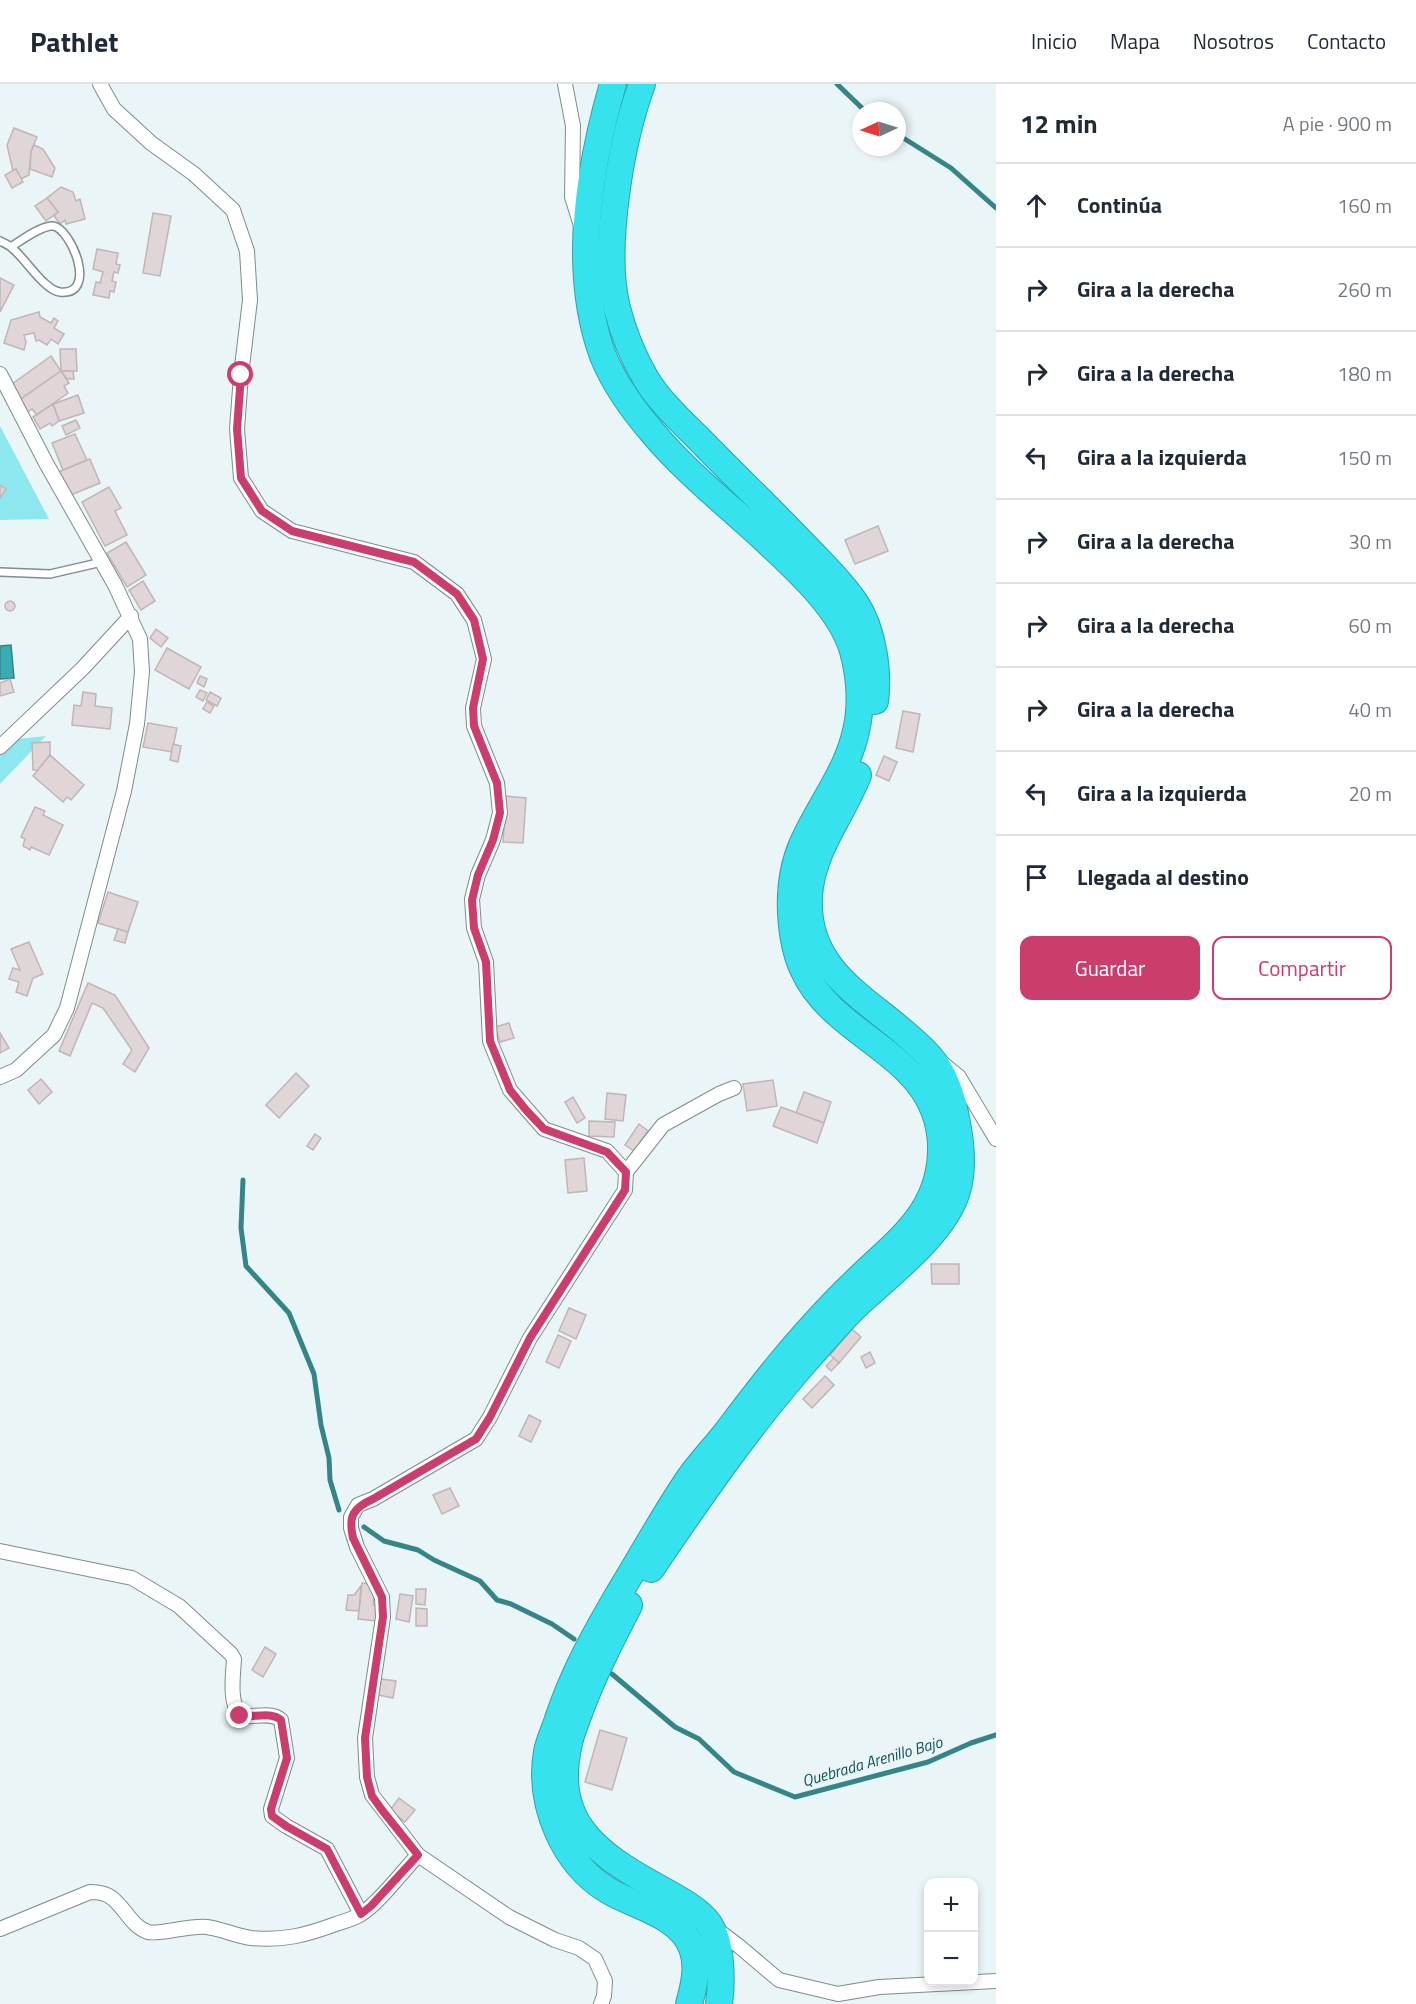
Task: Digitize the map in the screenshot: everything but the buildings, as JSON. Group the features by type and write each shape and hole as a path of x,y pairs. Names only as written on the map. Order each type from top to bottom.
{"highway":[{"path":"613,84 602,122 589,205 587,243 588,286 595,327 605,361 628,400 654,435 800,572 841,622 853,648 859,680 856,732 843,768 801,846 793,875 791,909 795,944 803,971 837,1013 901,1063 921,1083 934,1111 941,1141 939,1174 929,1202 914,1226 849,1288 783,1360 693,1474 660,1524 596,1629 565,1698 547,1752 545,1792 556,1827 572,1856 606,1889 678,1926 692,1947 696,1972 689,2004"},
{"path":"642,84 626,140 618,181 612,244 616,306 630,349 646,380 667,408 838,580 857,606 867,628 874,658 876,693 870,735 858,777 816,859 811,881 810,914 822,956 834,974 890,1020 931,1058 947,1084 960,1140 957,1192 945,1214 928,1238 900,1268 857,1305 810,1356 732,1452 638,1588 587,1692 569,1743 565,1782 570,1811 584,1836 607,1855 642,1878 683,1901 709,1924 718,1946 719,2004"}],"street":[{"path":"100,84 114,109 151,143 194,174 232,210 247,251 250,300 237,429 241,478 262,511 292,531 414,562 457,594 474,620 483,659 473,708 474,726 497,783 500,813 493,840 478,875 472,900 474,928 486,962 490,1041 510,1090 544,1129 607,1152 626,1172"},
{"path":"565,84 573,126 572,197 587,243"},
{"path":"0,374 46,463 131,616 140,639 142,672 136,724 124,791 67,1008 54,1035 16,1070 0,1077"},
{"path":"0,747 83,668 131,616"},
{"path":"931,1058 947,1065 959,1077 996,1139"},
{"path":"601,2004 605,1981 595,1959 579,1948 555,1940 509,1917 418,1855 372,1796 367,1777 365,1738 383,1617 382,1597 353,1538 351,1517 358,1505 373,1499 476,1439 490,1417 530,1338 625,1190 626,1172 663,1125 734,1088"},
{"path":"0,1551 132,1578 179,1606 231,1654 234,1659 233,1697 235,1709 240,1716 272,1715 281,1720 287,1758 271,1809 272,1816 327,1849 361,1914"},
{"path":"0,1929 90,1892 101,1893 112,1898 141,1929 155,1933 188,1927 207,1927 250,1938 288,1939 306,1935 361,1914 418,1855"},
{"path":"709,1924 741,1947 779,1980 808,1989 838,1994 879,1987 996,1981"}],"lane":[{"path":"0,241 11,247 48,287 59,292 69,291 80,279 79,266 73,247 58,228 44,227 11,247"},
{"path":"0,572 50,574 102,562"}],"shaded area":[{"path":"0,426 49,519 0,520"},
{"path":"11,645 14,678 0,679 0,646"},
{"path":"46,736 0,784 0,741"}],"waterway":[{"path":"837,84 856,102"},
{"path":"906,140 951,168 996,208"},
{"name":"Quebrada Arenillo Bajo","path":"243,1180 241,1228 246,1266 289,1313 314,1374 321,1425 329,1458 330,1480 339,1510"},
{"name":"Quebrada Arenillo Bajo","path":"364,1527 384,1541 418,1550 480,1581 497,1600 511,1604 552,1624 574,1639"},
{"name":"Quebrada Arenillo Bajo","path":"612,1674 675,1727 699,1739 734,1772 795,1797 928,1762 996,1735"}],"route":[{"path":"240,1716 272,1715 281,1720 287,1758 271,1809 272,1816 327,1849 361,1914 418,1855 372,1796 367,1777 365,1738 383,1617 382,1597 353,1538 351,1517 358,1505 373,1499 476,1439 490,1417 530,1338 625,1190 627,1180 626,1172 607,1152 544,1129 510,1090 490,1041 486,962 474,928 472,900 478,875 493,840 500,813 497,783 474,726 473,708 483,659 474,620 457,594 414,562 292,531 262,511 241,478 237,429 241,375"}]}
